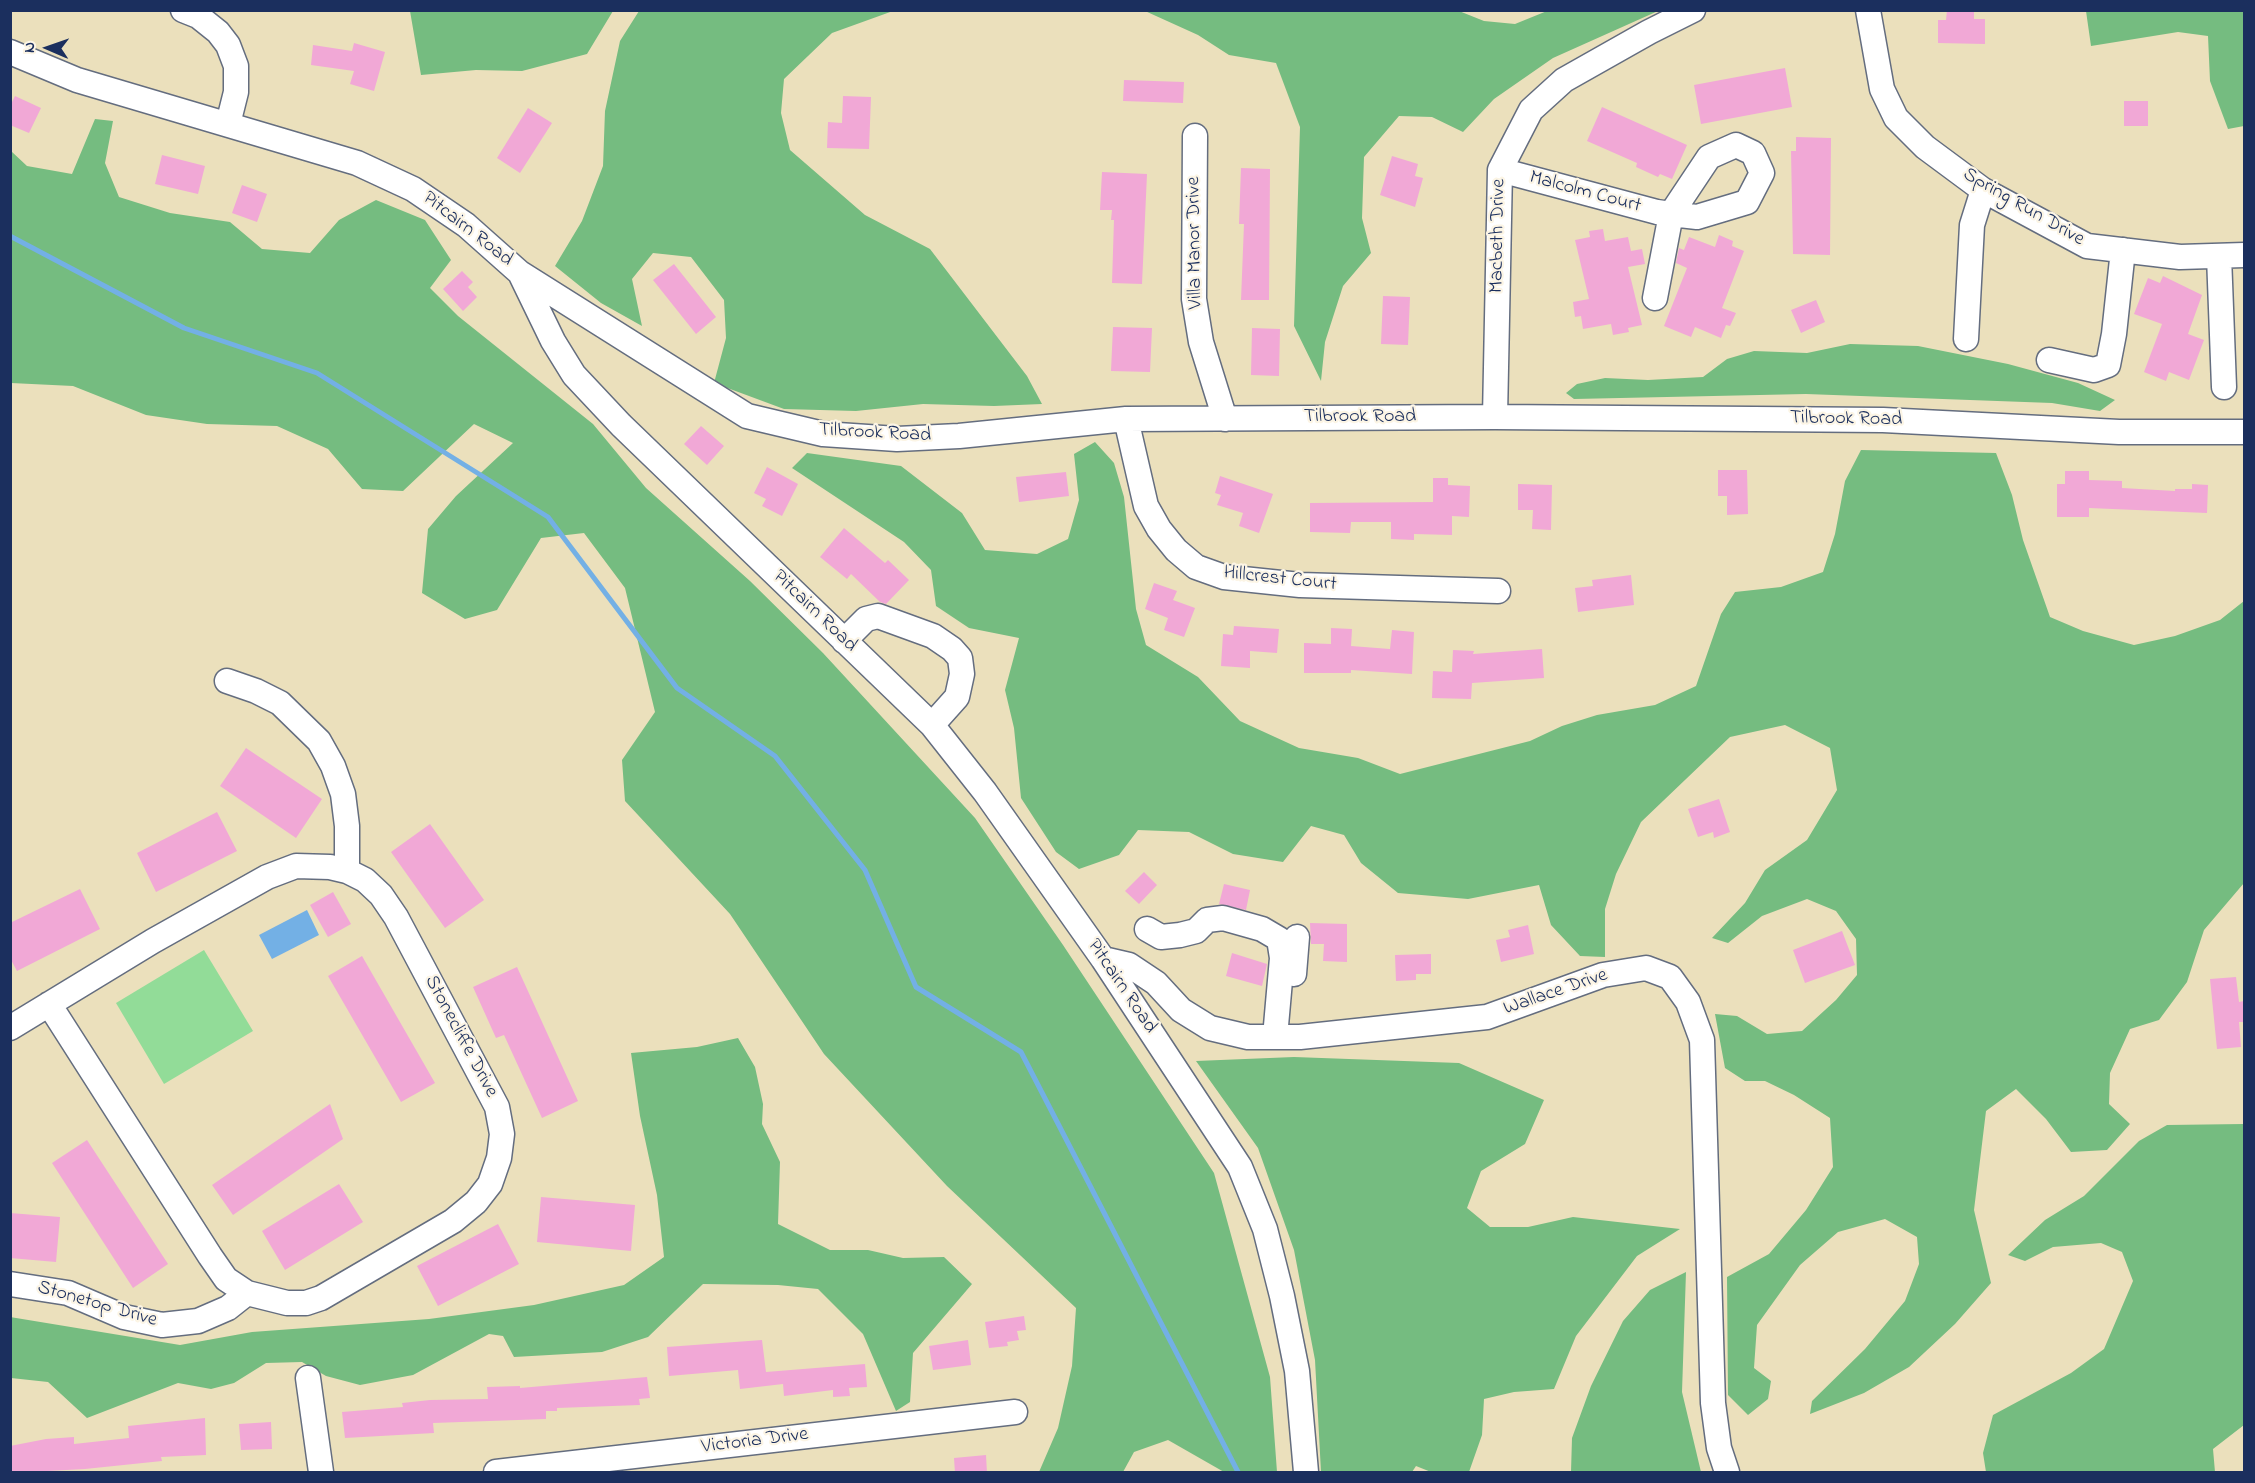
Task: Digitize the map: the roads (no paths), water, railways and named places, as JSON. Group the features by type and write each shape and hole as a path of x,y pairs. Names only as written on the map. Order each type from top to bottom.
{"street":[{"path":"183,10 198,16 218,32 236,66 236,92 228,124"},
{"name":"Macbeth Drive","path":"1495,417 1500,170 1531,110 1564,80 1693,10"},
{"name":"Spring Run Drive","path":"1868,10 1882,89 1896,118 1925,147 1983,189 2087,246 2180,257 2244,255"},
{"name":"Pitcairn Road","path":"10,52 77,80 357,163 413,189 466,225 520,273 553,341 574,375 621,425 932,725 985,792 1103,959 1240,1167 1265,1229 1297,1371 1306,1473"},
{"name":"Villa Manor Drive","path":"1195,136 1194,299 1201,342 1225,419"},
{"name":"Malcolm Court","path":"1500,170 1671,214 1655,298"},
{"path":"1966,339 1972,225 1983,189"},
{"path":"2049,360 2094,370 2108,365 2114,334 2123,250"},
{"path":"2219,256 2224,387"},
{"name":"Tilbrook Road","path":"520,273 747,416 823,434 897,439 959,436 1126,419 1495,417 1883,420 2119,432 2244,432"},
{"name":"Hillcrest Court","path":"1126,419 1146,506 1159,529 1176,550 1196,567 1224,577 1300,585 1498,591"},
{"path":"844,641 866,619 878,616 933,636 952,649 960,658 962,674 957,697 932,725"},
{"path":"227,681 256,691 280,703 319,741 333,766 343,794 347,826 347,871"},
{"name":"Stonecliffe Drive","path":"10,1028 49,1004 267,877 304,866 330,867 347,871 365,880 381,895 396,917 497,1107 502,1134 499,1158 490,1184 476,1202 453,1221 321,1298 306,1303 287,1303 247,1293 226,1279 210,1256 49,1004"},
{"path":"1148,929 1161,937 1180,935 1196,931 1207,921 1223,918 1262,929 1279,939 1282,958 1282,1037"},
{"path":"1282,1037 1297,937"},
{"name":"Wallace Drive","path":"1103,959 1129,965 1156,983 1181,1010 1210,1028 1248,1037 1282,1037 1487,1017 1602,975 1646,968 1670,977 1688,1002 1702,1040 1713,1403 1719,1448 1727,1473"},
{"name":"Stonetop Drive","path":"10,1284 68,1293 124,1317 162,1325 198,1322 228,1308 247,1293"},
{"path":"308,1378 321,1473"},
{"name":"Victoria Drive","path":"496,1473 1015,1412"}],"water":[{"path":"307,910 319,935 272,959 259,935"}],"waterway":[{"path":"10,236 184,328 317,373 548,517 677,688 775,756 865,870 916,987 1021,1052 1238,1472"}]}
